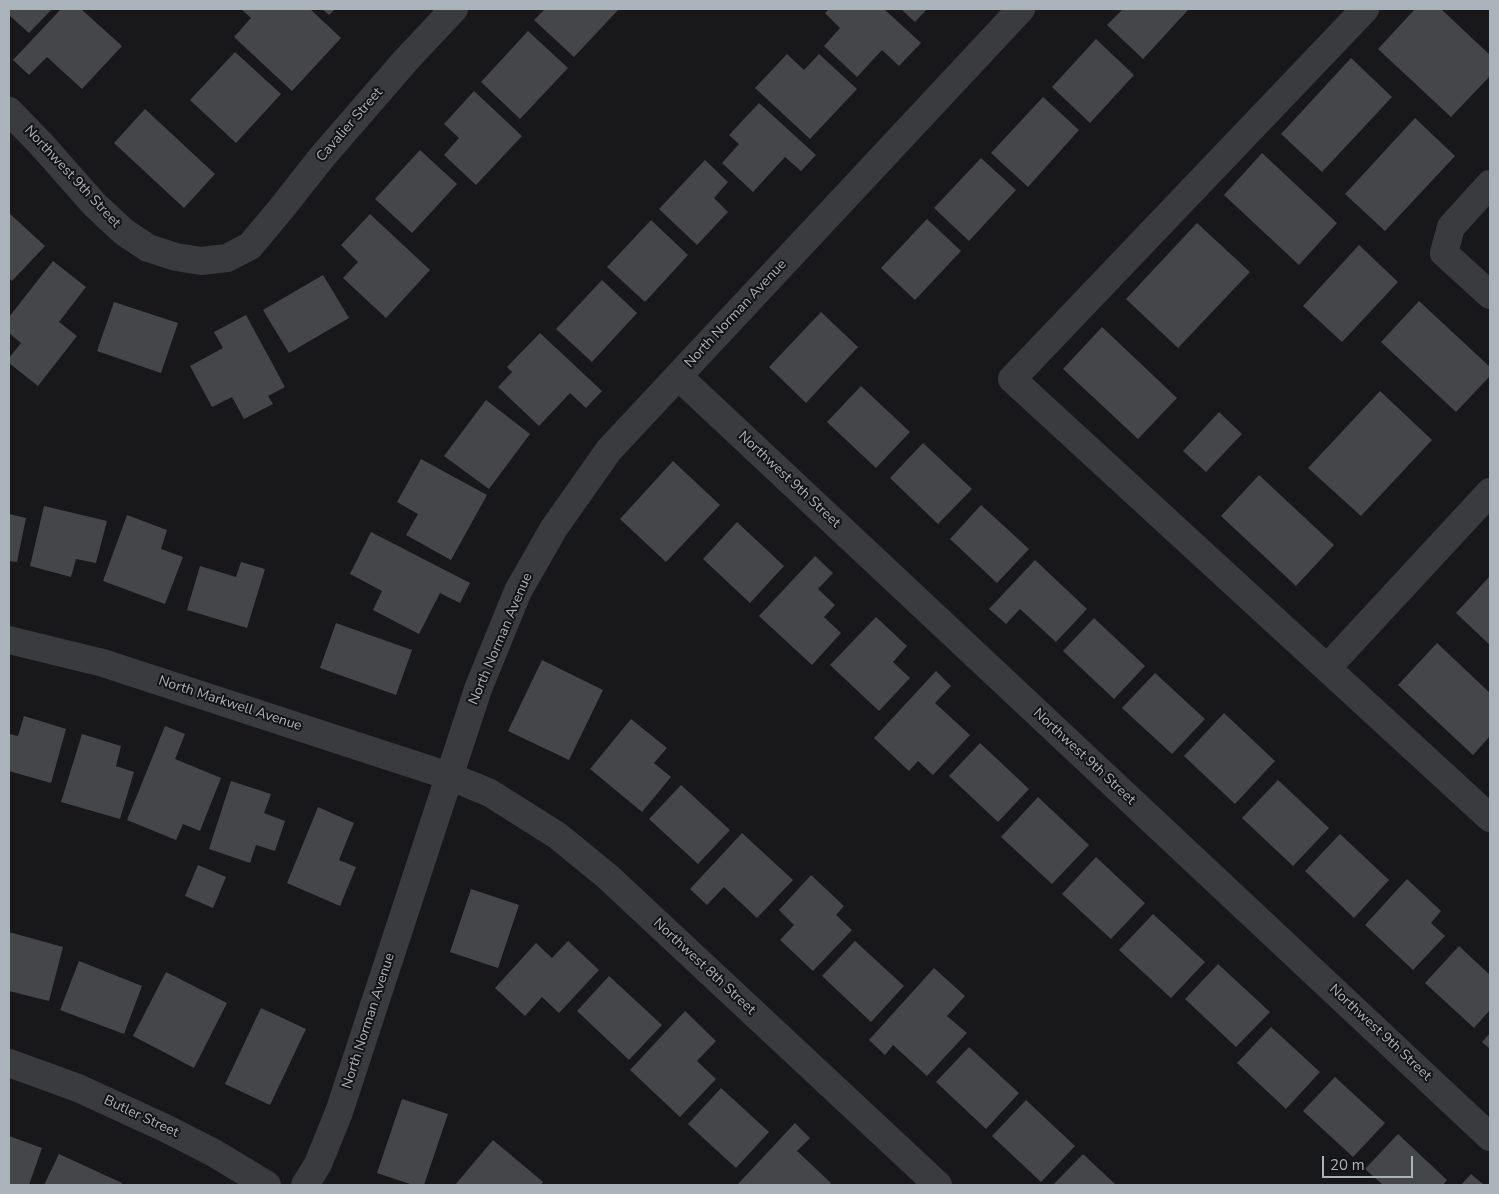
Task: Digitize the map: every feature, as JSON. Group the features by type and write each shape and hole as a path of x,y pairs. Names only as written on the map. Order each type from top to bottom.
{"street":[{"name":"Cavalier Street","path":"250,246 322,156 406,60 454,9"},
{"name":"North Norman Avenue","path":"305,1185 318,1164 339,1112 478,689 514,600 554,528 609,450 1021,9"},
{"path":"1365,9 1012,379 1490,818"},
{"name":"Northwest 9th Street","path":"9,111 95,205 124,232 148,248 176,257 201,261 227,258 250,246"},
{"path":"1490,184 1451,227 1444,253 1490,295"},
{"name":"Northwest 9th Street","path":"678,376 1490,1137"},
{"path":"1327,668 1490,492"},
{"name":"North Markwell Avenue","path":"9,640 102,663 449,776"},
{"name":"Northwest 8th Street","path":"449,776 490,793 558,836 608,877 938,1185"},
{"name":"Butler Street","path":"9,1062 78,1088 165,1128 214,1153 267,1185"}],"building":[{"path":"9,9 52,9 29,33 9,15"},
{"path":"61,9 81,9 122,46 82,89 47,57 29,75 13,60"},
{"path":"241,9 310,9 341,38 292,91 234,37 251,18"},
{"path":"322,9 335,9 329,15"},
{"path":"545,9 619,9 574,57 534,20"},
{"path":"829,9 884,9 921,43 899,66 882,50 857,77 824,46 840,28 825,13"},
{"path":"901,9 927,9 915,22"},
{"path":"1123,9 1188,10 1143,59 1107,25"},
{"path":"1415,9 1441,9 1490,55 1490,76 1451,117 1378,49"},
{"path":"528,31 568,68 520,119 481,82"},
{"path":"1096,39 1134,75 1090,123 1052,87"},
{"path":"235,52 281,94 236,143 190,100"},
{"path":"787,54 804,70 819,54 857,89 810,139 755,88"},
{"path":"1351,58 1392,97 1322,172 1281,134"},
{"path":"474,91 522,136 476,185 444,155 459,138 444,124"},
{"path":"1043,97 1079,130 1028,187 991,153"},
{"path":"759,103 816,155 801,171 785,157 753,192 722,163 739,144 729,135"},
{"path":"145,109 215,174 184,208 114,143"},
{"path":"1415,118 1455,156 1385,231 1345,194"},
{"path":"420,150 457,184 412,233 375,199"},
{"path":"1262,153 1337,223 1299,265 1224,195"},
{"path":"981,158 1016,190 969,241 934,208"},
{"path":"705,160 728,182 714,198 728,212 697,245 659,209"},
{"path":"9,213 45,246 12,281 9,278"},
{"path":"370,214 430,270 386,318 343,278 358,262 341,245"},
{"path":"927,219 961,251 915,300 881,268"},
{"path":"651,220 688,255 645,302 607,267"},
{"path":"1197,223 1250,272 1178,348 1126,299"},
{"path":"1359,245 1398,282 1342,342 1303,306"},
{"path":"53,261 86,287 59,322 77,336 38,386 9,363 9,358 21,343 9,333 9,317"},
{"path":"323,275 349,318 289,353 263,310"},
{"path":"602,280 637,313 592,362 556,329"},
{"path":"1419,301 1490,367 1490,376 1456,412 1381,342"},
{"path":"114,302 178,323 161,373 97,351"},
{"path":"821,312 858,347 806,403 769,367"},
{"path":"246,315 285,387 268,396 273,404 244,419 232,397 212,407 190,366 223,348 214,332"},
{"path":"1102,327 1177,398 1138,439 1063,369"},
{"path":"540,333 602,391 586,408 570,393 539,426 498,387 512,372 507,367"},
{"path":"861,386 910,432 876,468 827,422"},
{"path":"1380,391 1432,440 1361,516 1308,468"},
{"path":"486,400 530,434 489,489 444,456"},
{"path":"1219,412 1242,434 1206,472 1183,451"},
{"path":"923,443 972,489 938,524 890,478"},
{"path":"421,459 487,495 451,560 406,535 418,514 397,502"},
{"path":"673,461 720,505 666,562 620,519"},
{"path":"1259,475 1334,545 1296,586 1221,516"},
{"path":"981,505 1029,549 997,583 950,539"},
{"path":"44,506 107,521 96,563 76,559 71,577 30,566"},
{"path":"9,514 26,518 17,562 9,561"},
{"path":"127,515 167,530 161,549 183,557 165,604 103,581"},
{"path":"737,522 784,566 750,603 703,559"},
{"path":"371,532 470,583 460,603 440,593 419,634 373,610 382,591 350,574"},
{"path":"815,556 833,573 818,589 835,605 824,617 841,633 812,665 759,616"},
{"path":"1035,560 1087,609 1056,642 1020,609 1006,624 989,609"},
{"path":"241,562 265,569 247,628 187,610 200,566 236,577"},
{"path":"1490,576 1490,645 1456,613"},
{"path":"876,617 907,646 893,662 910,678 879,711 830,665"},
{"path":"1094,618 1145,666 1114,699 1063,651"},
{"path":"336,623 412,650 396,695 320,668"},
{"path":"1437,643 1490,693 1490,736 1473,755 1398,685"},
{"path":"542,660 603,690 569,760 508,731"},
{"path":"936,671 951,686 935,703 970,735 933,775 918,761 909,771 874,738"},
{"path":"1155,673 1205,719 1172,754 1122,708"},
{"path":"1224,713 1275,761 1235,804 1184,756"},
{"path":"24,716 66,729 51,783 9,771 9,734 18,736"},
{"path":"631,719 667,748 654,763 671,777 642,812 590,769"},
{"path":"165,726 185,734 175,759 221,778 200,831 183,824 176,840 127,820"},
{"path":"82,734 121,746 116,766 134,772 120,819 61,802"},
{"path":"980,743 1029,789 998,822 949,776"},
{"path":"1278,780 1329,828 1293,866 1242,818"},
{"path":"231,781 271,794 264,813 285,821 275,851 256,845 250,863 209,849"},
{"path":"681,785 730,830 698,864 649,819"},
{"path":"1038,797 1089,845 1052,884 1001,837"},
{"path":"318,807 354,823 339,860 356,867 340,906 287,883"},
{"path":"742,833 793,880 757,918 724,887 707,905 690,889"},
{"path":"1340,834 1389,880 1354,918 1305,871"},
{"path":"1096,857 1145,903 1111,939 1062,894"},
{"path":"198,865 226,877 213,908 185,896"},
{"path":"811,875 844,906 836,915 852,930 813,971 780,940 794,925 779,910"},
{"path":"1407,879 1441,911 1431,923 1445,936 1413,970 1365,925"},
{"path":"471,889 519,905 498,968 450,952"},
{"path":"1153,914 1205,962 1171,998 1119,950"},
{"path":"9,932 63,947 49,1001 9,991"},
{"path":"568,941 599,970 559,1013 542,997 525,1016 495,988 536,943 552,958"},
{"path":"855,941 904,986 871,1022 822,976"},
{"path":"1459,946 1490,975 1490,1010 1474,1028 1425,983"},
{"path":"79,961 142,986 124,1034 60,1010"},
{"path":"1218,964 1270,1012 1236,1047 1185,999"},
{"path":"934,968 965,996 947,1016 967,1033 927,1076 893,1045 885,1055 869,1040"},
{"path":"166,972 227,1003 194,1068 133,1036"},
{"path":"609,976 662,1025 629,1060 577,1011"},
{"path":"261,1008 306,1029 270,1105 225,1084"},
{"path":"685,1011 716,1041 697,1061 716,1079 680,1117 630,1070"},
{"path":"1271,1027 1320,1072 1286,1109 1237,1063"},
{"path":"1490,1033 1490,1049 1482,1042"},
{"path":"969,1047 1019,1093 986,1129 936,1082"},
{"path":"1335,1077 1385,1123 1353,1157 1303,1111"},
{"path":"721,1088 769,1132 736,1168 688,1124"},
{"path":"402,1099 448,1114 424,1185 413,1185 377,1173"},
{"path":"1026,1100 1075,1146 1041,1182 992,1136"},
{"path":"795,1123 810,1138 797,1151 831,1183 829,1185 738,1184"},
{"path":"1398,1134 1447,1180 1443,1185 1383,1185 1365,1169"},
{"path":"9,1136 42,1148 29,1185 9,1185"},
{"path":"493,1140 543,1182 541,1185 455,1185"},
{"path":"59,1154 122,1183 121,1185 44,1185"},
{"path":"1083,1154 1116,1185 1053,1185"},
{"path":"1471,1174 1484,1185 1461,1185"}]}
